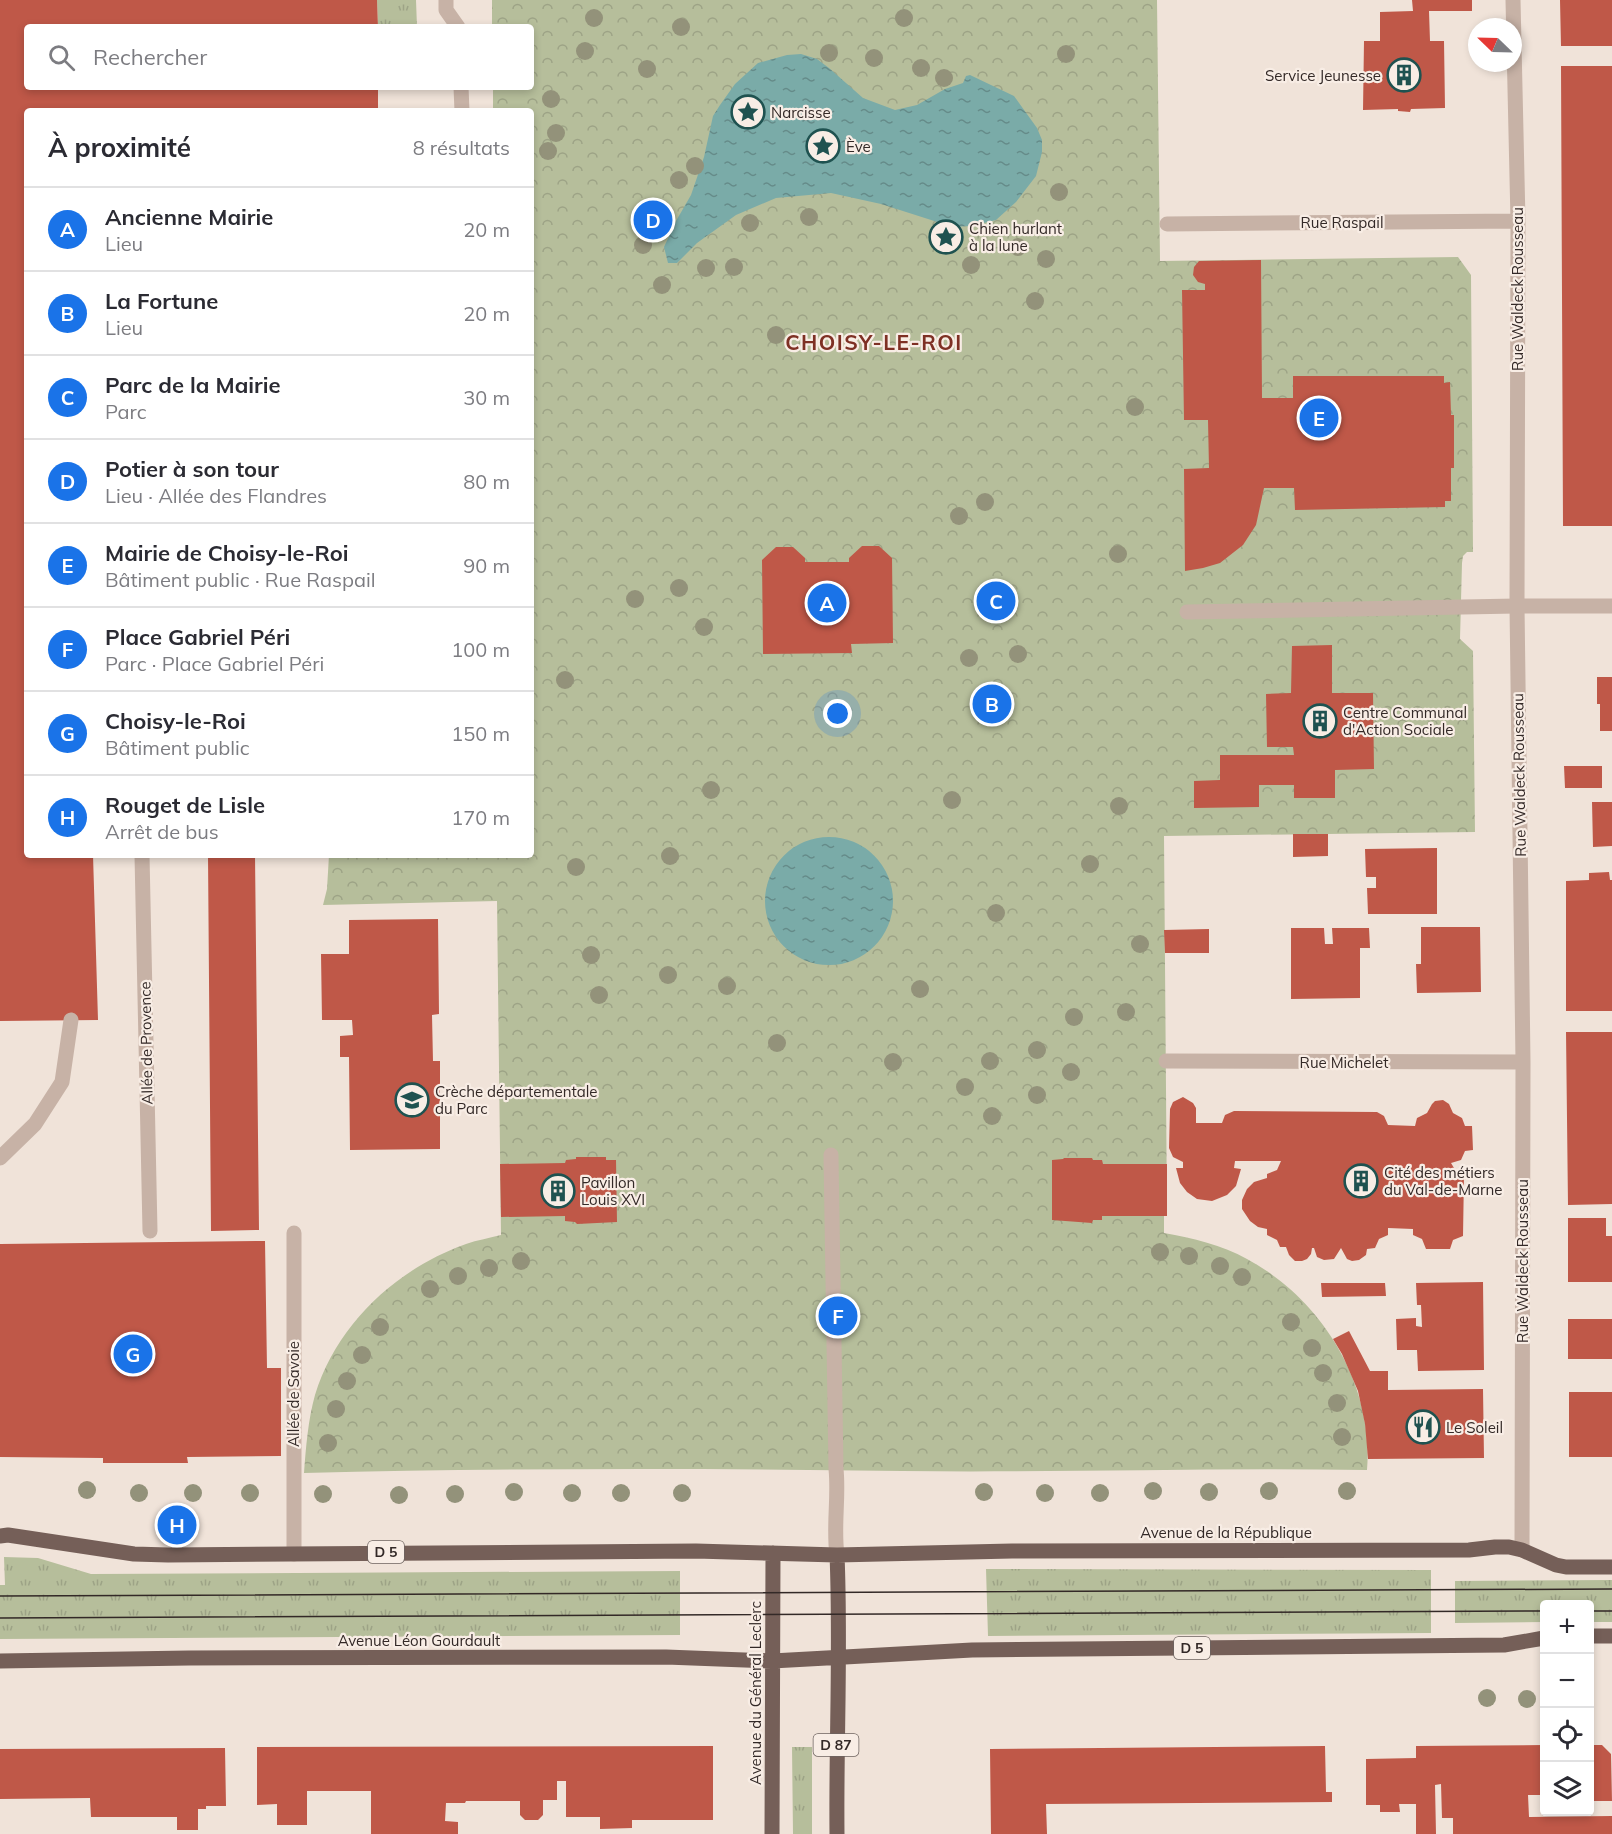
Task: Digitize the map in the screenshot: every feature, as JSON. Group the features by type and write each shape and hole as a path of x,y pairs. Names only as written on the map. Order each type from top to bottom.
{"main road":[{"name":"D 5","path":"0,1536 8,1535 134,1554 684,1551 837,1555"},
{"name":"Avenue de la République","path":"837,1555 1012,1551 1469,1550 1495,1546 1522,1550 1546,1562 1566,1567 1612,1567"},
{"name":"Avenue du Général Leclerc","path":"772,1834 773,1553"},
{"name":"D 87","path":"837,1555 837,1834"},
{"path":"1594,1636 1612,1636"},
{"name":"D 5","path":"838,1657 972,1650 1504,1645 1540,1639"},
{"name":"Avenue Léon Gourdault","path":"0,1661 189,1658 642,1657 772,1660 838,1657"}],"street":[{"path":"446,0 446,9 456,24"},
{"name":"Rue Waldeck Rousseau","path":"1513,0 1518,221 1517,606 1523,1062 1522,1550"},
{"path":"461,90 462,108"},
{"name":"Rue Raspail","path":"1167,224 1518,221"},
{"path":"1187,612 1612,606"},
{"name":"Allée de Provence","path":"142,858 150,1231"},
{"path":"0,1158 36,1124 62,1082 71,1020"},
{"name":"Rue Michelet","path":"1166,1061 1523,1062"},
{"path":"831,1155 837,1484 834,1534 837,1555"},
{"name":"Allée de Savoie","path":"294,1233 294,1554"}],"green space":[{"path":"377,0 416,0 417,24 378,24"},
{"path":"492,0 1157,0 1160,261 1458,257 1471,275 1473,552 1467,552 1463,556 1460,639 1473,651 1475,832 1164,836 1167,1216 1164,1216 1164,1233 1207,1243 1247,1259 1274,1276 1320,1321 1338,1347 1352,1376 1362,1406 1367,1438 1367,1470 603,1469 304,1473 309,1424 315,1395 338,1345 354,1323 372,1302 416,1268 466,1244 501,1235 497,901 323,905 327,889 329,858 534,858 534,108 493,108 493,90 534,90 534,24 492,24"},
{"path":"4,1557 38,1558 91,1574 680,1571 680,1635 0,1639 0,1585 5,1585"},
{"path":"986,1569 1431,1570 1431,1633 988,1636"},
{"path":"1612,1580 1612,1622 1594,1622 1594,1600 1540,1600 1540,1622 1455,1623 1455,1581"},
{"path":"792,1747 812,1747 812,1834 793,1834"}],"water":[{"path":"801,54 817,59 863,98 895,110 917,105 945,89 963,83 966,76 970,75 1014,96 1037,128 1042,140 1042,152 1036,176 1016,202 996,220 971,226 953,227 881,204 831,193 776,198 736,215 697,243 677,263 668,263 664,247 691,195 704,157 713,116 720,105 735,84 758,63 787,55"},
{"path":"829,837 853,842 874,856 888,877 893,901 888,925 874,946 853,960 829,965 805,960 784,946 770,925 765,901 770,877 784,856 805,842"}],"building":[{"path":"0,0 377,0 378,24 24,24 24,90 378,90 378,108 24,108 24,858 93,858 98,1020 0,1021"},
{"name":"Service Jeunesse","path":"1412,0 1472,0 1472,11 1429,11 1430,41 1444,41 1445,108 1411,109 1410,112 1398,111 1398,109 1363,110 1364,41 1380,41 1380,12 1413,11"},
{"path":"1560,0 1612,0 1612,46 1561,46"},
{"path":"1561,66 1612,66 1612,526 1563,526"},
{"path":"1261,260 1262,398 1293,398 1293,376 1444,376 1444,383 1450,382 1451,415 1454,415 1454,468 1451,468 1451,501 1445,501 1445,507 1295,510 1294,488 1264,488 1256,525 1243,545 1220,563 1185,571 1184,469 1209,468 1208,420 1184,420 1182,290 1205,290 1205,284 1198,282 1193,275 1194,267 1199,261"},
{"path":"862,546 879,546 892,558 893,643 851,644 852,653 763,654 762,560 776,547 793,547 805,558 805,562 849,562 849,558"},
{"name":"Centre Communal d'Action Sociale","path":"1332,645 1332,693 1373,693 1374,769 1335,770 1335,798 1294,798 1294,785 1259,785 1259,807 1194,808 1194,781 1220,780 1220,755 1294,755 1293,747 1267,747 1266,694 1291,693 1292,646"},
{"path":"1597,677 1612,677 1612,731 1600,731"},
{"path":"1564,766 1602,766 1602,788 1565,788"},
{"path":"1592,802 1612,802 1612,846 1593,847"},
{"path":"1293,834 1328,834 1328,856 1293,857"},
{"path":"1437,848 1437,914 1368,914 1367,888 1376,888 1376,877 1366,877 1365,849"},
{"path":"208,858 255,858 259,1230 211,1231"},
{"path":"1609,872 1610,880 1612,880 1612,1011 1566,1011 1566,881 1589,880 1589,873"},
{"path":"438,919 439,1014 432,1015 433,1061 440,1061 440,1149 350,1150 349,1057 340,1057 340,1036 353,1035 352,1020 322,1020 321,954 349,954 349,920"},
{"path":"1421,927 1480,927 1481,992 1417,993 1416,964 1421,964"},
{"path":"1291,928 1324,928 1325,944 1333,944 1332,928 1369,928 1370,948 1360,948 1360,998 1291,999"},
{"path":"1209,929 1209,953 1165,953 1164,930"},
{"path":"1566,1032 1612,1032 1612,1204 1568,1205"},
{"name":"Cité des métiers du Val-de-Marne","path":"1183,1097 1193,1103 1196,1108 1196,1123 1222,1123 1225,1115 1234,1111 1377,1112 1384,1116 1388,1125 1415,1126 1417,1118 1427,1113 1435,1101 1443,1100 1449,1104 1453,1113 1462,1118 1465,1126 1472,1126 1473,1150 1465,1151 1461,1160 1451,1163 1457,1173 1464,1175 1463,1236 1453,1240 1450,1249 1426,1249 1422,1239 1413,1235 1413,1229 1388,1228 1388,1235 1379,1239 1375,1248 1367,1249 1366,1255 1359,1260 1347,1259 1341,1248 1334,1259 1324,1260 1317,1257 1312,1248 1307,1259 1295,1261 1289,1255 1286,1247 1280,1247 1277,1240 1267,1235 1267,1229 1258,1227 1250,1221 1242,1209 1242,1200 1247,1189 1254,1182 1267,1178 1267,1174 1277,1170 1281,1161 1235,1161 1234,1168 1241,1169 1236,1186 1227,1195 1212,1201 1197,1199 1180,1183 1176,1168 1183,1168 1183,1162 1173,1157 1169,1148 1170,1109 1173,1102"},
{"name":"Pavillon Louis XVI","path":"576,1157 606,1157 606,1160 616,1160 617,1222 577,1224 565,1221 565,1216 501,1217 500,1164 565,1163 566,1160 576,1159"},
{"path":"1092,1158 1102,1160 1103,1164 1167,1164 1167,1216 1102,1216 1102,1220 1093,1220 1092,1223 1052,1220 1052,1160"},
{"path":"1568,1218 1606,1218 1606,1236 1612,1236 1612,1282 1568,1282"},
{"path":"265,1241 267,1368 281,1368 281,1456 187,1457 188,1463 103,1463 103,1458 0,1457 0,1244"},
{"path":"1483,1282 1484,1370 1418,1371 1417,1350 1397,1350 1396,1319 1416,1318 1416,1326 1422,1327 1421,1305 1417,1305 1416,1283"},
{"path":"1321,1283 1385,1283 1386,1296 1322,1297"},
{"path":"1568,1319 1612,1319 1612,1359 1568,1359"},
{"path":"1349,1331 1370,1371 1388,1371 1388,1390 1483,1389 1484,1458 1368,1459 1365,1424 1358,1391 1333,1339"},
{"path":"1569,1392 1612,1392 1612,1457 1569,1457"},
{"path":"1540,1745 1540,1795 1528,1795 1529,1817 1612,1816 1612,1834 1453,1834 1453,1818 1442,1818 1441,1784 1435,1785 1436,1834 1416,1834 1416,1804 1399,1804 1400,1812 1380,1812 1380,1805 1366,1805 1366,1759 1416,1758 1416,1746"},
{"path":"1594,1745 1602,1745 1611,1754 1612,1801 1594,1801"},
{"path":"713,1746 713,1820 632,1820 632,1828 600,1829 600,1817 566,1817 566,1781 557,1781 557,1800 543,1800 543,1815 538,1820 525,1820 520,1815 520,1801 446,1803 445,1821 458,1822 458,1834 371,1834 371,1791 307,1791 307,1825 277,1825 277,1804 257,1805 257,1747"},
{"path":"1325,1746 1326,1792 1332,1792 1332,1802 1046,1804 1047,1834 991,1834 990,1749"},
{"path":"225,1748 226,1806 206,1806 206,1809 198,1809 198,1830 177,1830 177,1817 91,1817 90,1798 0,1799 0,1749"}],"tram line":[{"path":"0,1596 1612,1589"},
{"path":"0,1618 1540,1611"},
{"path":"1594,1611 1612,1611"}],"place":[{"name":"Service Jeunesse","path":"1404,75"},
{"name":"Narcisse","path":"748,112"},
{"name":"Ève","path":"823,146"},
{"name":"Potier à son tour","path":"653,220"},
{"name":"Chien hurlant à la lune","path":"946,237"},
{"name":"Mairie de Choisy-le-Roi","path":"1319,418"},
{"name":"Parc de la Mairie","path":"996,601"},
{"name":"Ancienne Mairie","path":"827,603"},
{"name":"La Fortune","path":"992,704"},
{"name":"Centre Communal d'Action Sociale","path":"1320,721"},
{"name":"Crèche départementale du Parc","path":"412,1100"},
{"name":"Cité des métiers du Val-de-Marne","path":"1361,1181"},
{"name":"Pavillon Louis XVI","path":"558,1191"},
{"name":"Place Gabriel Péri","path":"838,1316"},
{"name":"Choisy-le-Roi","path":"133,1354"},
{"name":"Le Soleil","path":"1423,1427"},
{"name":"Rouget de Lisle","path":"177,1525"}],"district":[{"name":"CHOISY-LE-ROI","path":"874,342"}]}
